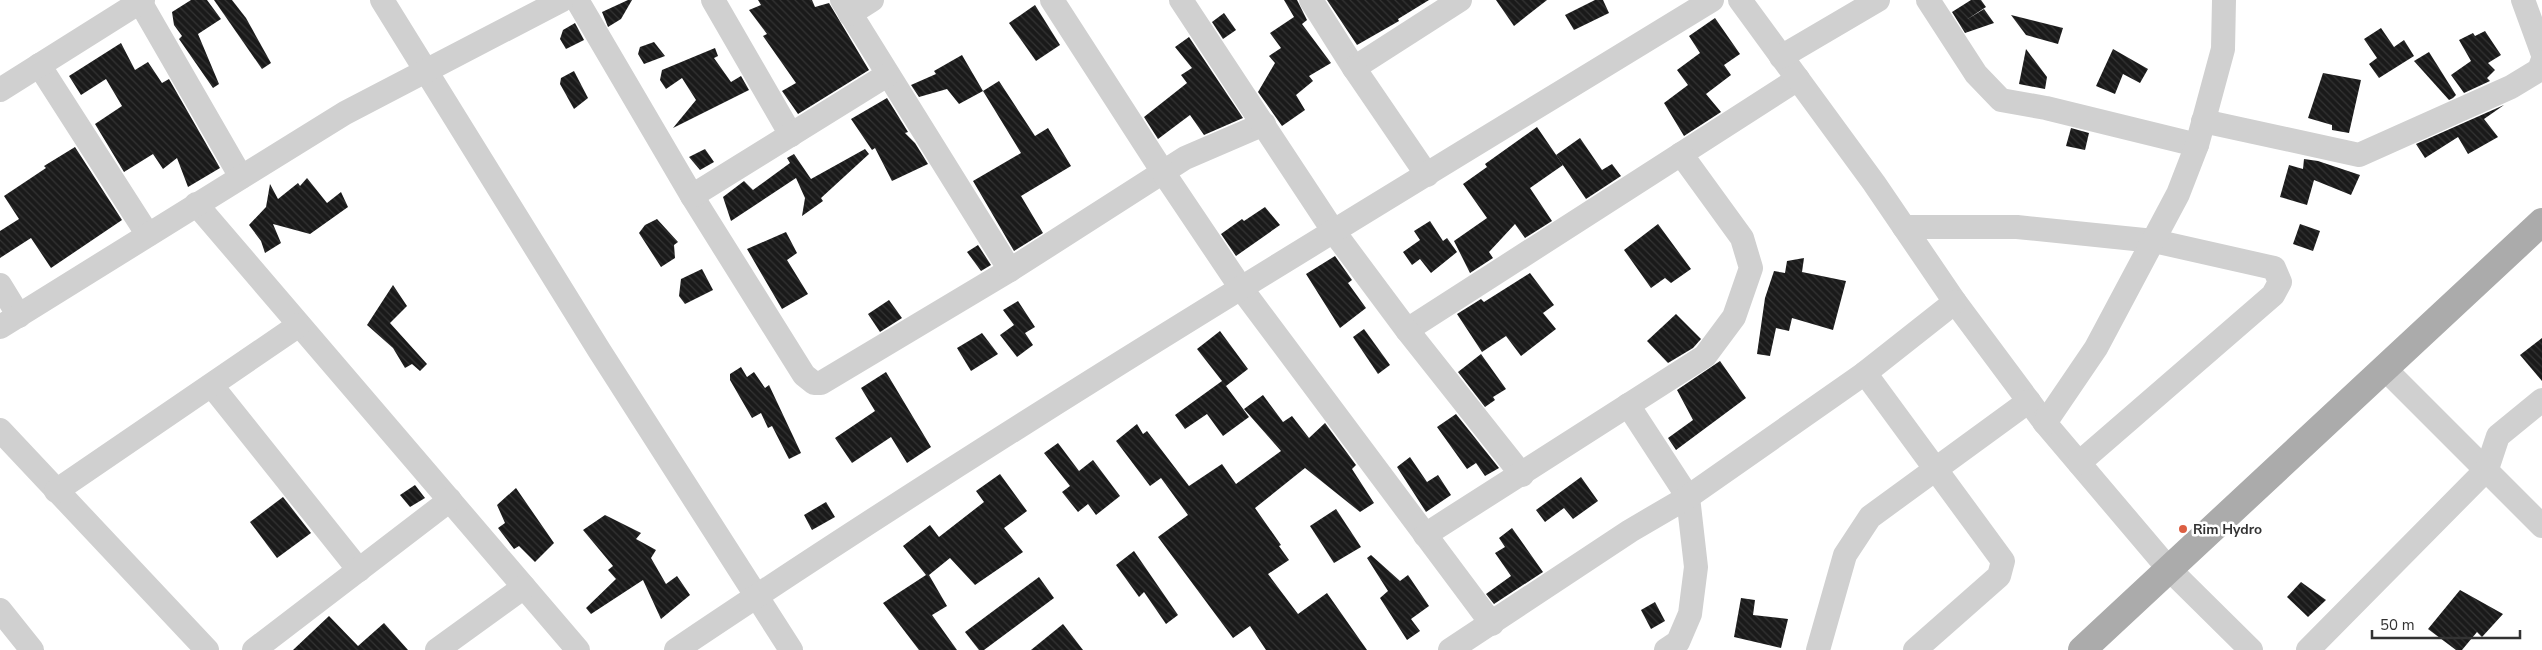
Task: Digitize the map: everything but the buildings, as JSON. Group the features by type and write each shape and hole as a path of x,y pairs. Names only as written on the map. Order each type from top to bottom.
{"main road":[{"path":"2082,650 2542,222"}],"street":[{"path":"382,0 599,350 791,650"},
{"path":"0,285 9,322 345,113 562,0"},
{"path":"576,0 692,196 799,368 814,384 821,383 1010,270 1185,158 1264,124"},
{"path":"713,0 791,135"},
{"path":"872,0 846,7 1010,270"},
{"path":"1052,0 1163,172 1241,288 1492,624"},
{"path":"1181,0 1334,232 1407,330 1522,475"},
{"path":"1311,0 1354,68 1427,174"},
{"path":"1354,68 1460,0"},
{"path":"676,650 756,596 1241,288 1712,0"},
{"path":"1740,0 1904,227 1955,302 2045,422 2168,568 2251,650"},
{"path":"1781,57 1878,0"},
{"path":"1928,0 1976,74 2001,100 2046,108 2197,145"},
{"path":"2045,422 2096,348 2178,194 2197,145 2223,49 2224,0"},
{"path":"2523,0 2542,52"},
{"path":"0,90 141,1 241,177"},
{"path":"2203,120 2359,154 2511,87 2539,70 2542,62"},
{"path":"39,65 148,235"},
{"path":"692,196 888,76"},
{"path":"1407,330 1798,79"},
{"path":"1425,536 1705,356 1734,317 1751,268 1742,238 1681,154"},
{"path":"196,204 578,650"},
{"path":"1904,227 2017,227 2154,241 2274,268 2280,282 2273,295 2079,462"},
{"path":"1450,650 1630,531 1688,497 1865,372 1955,302"},
{"path":"56,491 299,325"},
{"path":"2384,368 2542,526"},
{"path":"1865,372 1935,470 1992,543 2003,561 1999,576 1915,650"},
{"path":"212,386 359,570"},
{"path":"2308,650 2486,469 2498,436 2542,400"},
{"path":"1818,650 1845,555 1870,517 2029,401"},
{"path":"1628,405 1688,497 1696,567 1690,614 1678,642 1666,650"},
{"path":"0,430 207,650"},
{"path":"254,650 450,500"},
{"path":"437,650 524,587"},
{"path":"0,610 32,650"}],"place":[{"name":"Rim Hydro","path":"2183,529"}]}
